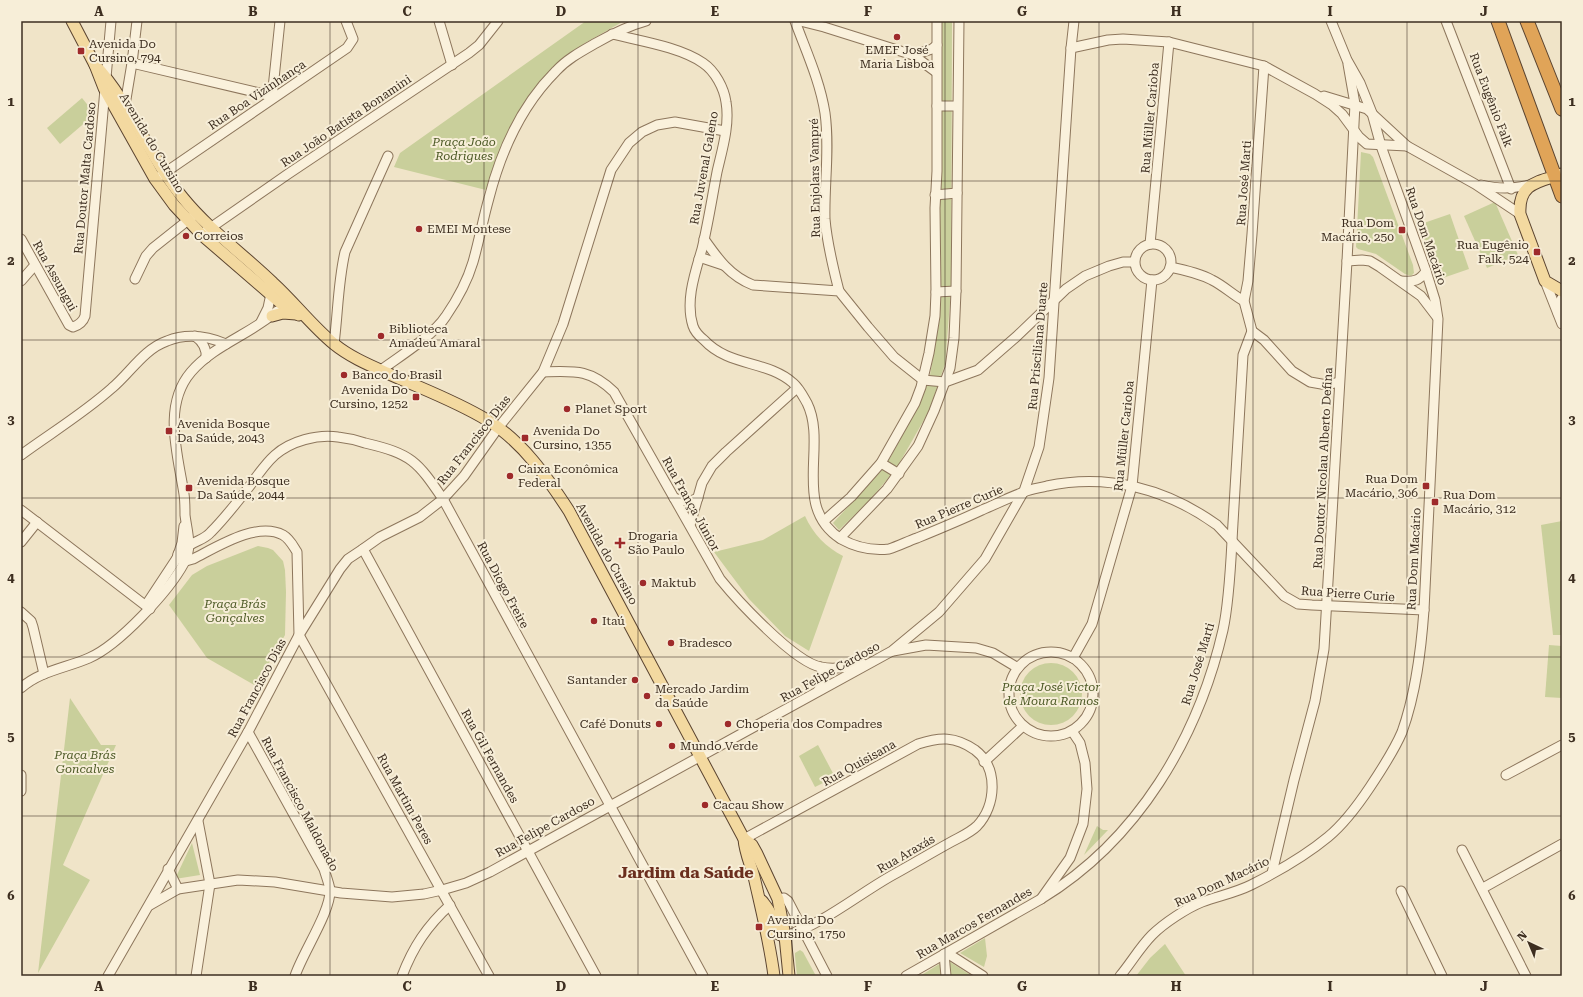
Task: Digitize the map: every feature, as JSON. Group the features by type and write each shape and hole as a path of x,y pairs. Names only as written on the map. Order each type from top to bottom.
{"highway":[{"path":"1498,21 1558,175 1562,196"},
{"path":"1527,21 1562,109"}],"main road":[{"name":"Avenida do Cursino","path":"72,21 105,82 122,119 155,179 174,205 192,217 271,295 284,299"},
{"name":"Avenida do Cursino","path":"105,82 126,106 165,173 183,198 192,217"},
{"path":"1558,175 1530,185 1521,199 1520,214 1545,280 1562,291"},
{"name":"Avenida do Cursino","path":"206,231 273,282 284,299 334,344 349,354 381,370 462,407 498,428 527,455 552,484 569,511 701,755 744,839 745,849 759,898 774,976"},
{"path":"272,316 287,312 303,317"},
{"name":"Avenida do Cursino","path":"744,839 752,845 778,900 785,936 789,976"},
{"path":"759,898 770,912 776,933 780,936 785,936"}],"street":[{"name":"Rua Doutor Malta Cardoso","path":"69,325 73,327 77,326 82,322 85,316 111,21"},
{"path":"122,119 126,106 137,21"},
{"path":"132,63 272,97 280,21"},
{"name":"Rua Boa Vizinhança","path":"155,179 350,44 352,42 352,36 346,21"},
{"path":"439,21 452,65"},
{"name":"Rua João Batista Bonamini","path":"206,231 288,174 452,65 479,45 498,21"},
{"name":"Rua Enjolars Vampré","path":"795,21 820,90 825,113 828,137 825,220 828,246 839,291"},
{"path":"800,21 828,28 913,55 936,72"},
{"path":"824,521 851,497 881,463 915,403 923,380 930,346 936,292 935,195 937,21"},
{"path":"840,538 887,489 918,446 934,411 950,368 954,338 956,291 959,21"},
{"name":"Rua Prisciliana Duarte","path":"916,633 939,612 985,559 1024,491 1040,439 1049,378 1074,21"},
{"name":"Rua Dom Macário","path":"1120,976 1152,935 1176,917 1201,903 1242,889 1272,873 1305,854 1327,838 1342,824 1359,804 1385,764 1402,732 1416,681 1421,650 1424,610 1438,319 1435,300 1426,271 1381,146 1372,113 1360,83 1347,60 1331,21"},
{"name":"Rua Eugênio Falk","path":"1446,21 1511,189"},
{"path":"381,370 406,353 445,318 461,291 473,263 489,197 501,159 514,130 530,102 556,70 575,55 612,34 641,22"},
{"path":"641,22 639,34 649,44"},
{"name":"Rua Juvenal Galeno","path":"612,34 672,49 693,57 705,64 712,72 723,90 728,112 726,131 704,239 723,265 731,273 743,281 753,285 839,291"},
{"path":"1071,48 1108,40 1124,39 1169,42 1264,66 1315,94 1342,114 1354,128 1359,137 1367,144 1381,146 1407,146"},
{"name":"Rua Müller Carioba","path":"1150,244 1169,42"},
{"path":"913,55 928,51 937,45"},
{"name":"Rua Doutor Nicolau Alberto Defina","path":"1272,873 1294,780 1316,701 1324,649 1355,104 1347,60"},
{"name":"Rua José Marti","path":"1244,301 1248,281 1264,66"},
{"path":"1315,94 1355,104 1367,109 1407,146 1475,184 1520,214"},
{"path":"937,106 957,106"},
{"name":"Rua Francisco Dias","path":"108,976 150,905 168,869 198,821 248,732 299,635 340,569 348,559 362,548 420,517 443,499 464,476 498,428 543,372 563,324 611,170 629,143 642,132 657,125 675,122 726,131"},
{"path":"334,344 342,265 345,252 388,156"},
{"path":"1475,184 1494,188 1511,189 1530,185"},
{"path":"935,195 957,193"},
{"path":"135,279 146,256 163,239 192,217"},
{"name":"Rua Assungui","path":"21,239 69,325"},
{"name":"Rua Pierre Curie","path":"704,239 692,285 690,304 693,326 707,344 725,356 775,372 793,383 797,388 808,405 813,422 813,490 815,501 824,521 840,538 862,548 880,550 889,549 956,522 1024,491 1055,484 1090,481 1110,482 1162,494 1190,508 1217,525 1277,589 1288,599 1298,604 1424,610"},
{"path":"1150,244 1160,245 1168,252 1171,262 1170,267 1163,276 1152,280 1142,276 1138,272 1134,262 1140,248 1150,244"},
{"name":"Rua Juvenal Galeno","path":"699,259 702,258 723,265"},
{"path":"1347,261 1370,261 1421,296 1438,319"},
{"path":"839,291 894,356 923,380 945,382 978,370 1016,337 1054,299 1085,276 1109,266 1123,262 1134,262"},
{"path":"21,280 35,265"},
{"path":"1170,267 1198,273 1214,280 1244,301 1252,331 1264,340 1292,371 1310,382 1327,385 1339,382"},
{"path":"1401,281 1412,282 1421,277 1426,271"},
{"name":"Rua Müller Carioba","path":"1073,658 1092,624 1132,486 1152,280"},
{"path":"1545,280 1562,324"},
{"path":"261,323 268,308 273,282"},
{"path":"936,292 956,291"},
{"path":"1558,314 1558,305 1562,298"},
{"path":"180,558 190,545 185,500 174,438 174,413 179,392 190,373 206,358 272,316 284,299"},
{"name":"Rua José Marti","path":"1041,899 1054,892 1092,862 1133,819 1152,794 1170,766 1190,729 1205,692 1223,628 1232,540 1243,355 1252,331"},
{"path":"21,455 97,401 147,353 157,346 167,341 196,336 212,339 226,344"},
{"path":"196,336 204,345 207,352 206,358"},
{"name":"Rua França Júnior","path":"543,372 564,371 585,373 600,380 614,392 720,579 730,592 793,652 820,667 844,667 874,661"},
{"path":"690,525 702,483 715,462 797,388"},
{"name":"Rua Diogo Freire","path":"190,545 205,537 215,528 231,510 266,464 276,454 297,442 323,436 337,436 398,452 415,462 426,474 443,499 703,976"},
{"path":"881,463 899,474"},
{"path":"674,498 688,502 698,498"},
{"path":"21,510 147,609"},
{"path":"21,688 44,674 91,657 107,648 133,625 180,570 180,558 186,515"},
{"path":"21,542 37,522"},
{"path":"215,528 214,537 220,546"},
{"path":"180,558 193,559 245,534 259,531 274,532 284,535 290,540 297,552 299,635"},
{"name":"Rua Gil Fernandes","path":"362,548 596,976"},
{"path":"21,612 30,621 33,627 44,674"},
{"path":"916,633 926,645"},
{"name":"Rua Felipe Cardoso","path":"150,905 178,889 238,880 307,886 330,891 392,897 424,894 466,883 490,872 701,755 816,694 892,651 916,633"},
{"name":"Rua Martim Peres","path":"299,635 489,976"},
{"name":"Rua Felipe Cardoso","path":"892,651 926,645 976,648 993,653 1018,668"},
{"path":"1042,652 1064,653 1073,658 1082,665 1092,681 1092,704 1086,718 1072,731 1062,735 1047,736 1033,732 1024,726 1013,713 1009,698 1010,684 1018,668 1027,659 1042,652"},
{"path":"816,694 823,685 825,679 820,667"},
{"path":"984,762 1024,726"},
{"name":"Rua Marcos Fernandes","path":"906,976 1041,899 1070,858 1083,824 1087,796 1085,763 1080,743 1072,731"},
{"name":"Rua Francisco Maldonado","path":"248,732 324,869 330,891 328,904 319,926 294,976"},
{"name":"Rua Quisisana","path":"744,839 918,744 930,740 938,738 952,739 968,745 978,753 984,762"},
{"path":"1506,775 1562,745"},
{"name":"Rua Araxás","path":"785,936 803,930 976,826 988,810 993,789 990,775 984,762"},
{"path":"21,775 21,791"},
{"path":"196,976 210,884 198,821"},
{"path":"1483,888 1562,844"},
{"path":"1462,850 1483,888 1526,976"},
{"path":"168,869 178,889"},
{"path":"1401,891 1442,976"},
{"path":"778,900 784,898 788,901 827,976"},
{"path":"402,976 408,961 422,936 430,925 450,905"},
{"path":"946,954 946,976"},
{"path":"946,954 983,976"}],"green space":[{"name":"Praça João Rodrigues","path":"586,21 624,21 585,43 549,71 510,127 486,190 394,167 400,153"},
{"path":"940,21 952,21 951,290 945,364 929,411 896,469 869,501 839,530 833,523 881,471 890,458 919,405 930,375 940,317"},
{"path":"82,98 95,114 60,144 47,128"},
{"path":"1361,152 1370,154 1373,157 1413,265 1414,273 1411,276 1405,274 1376,254 1358,249 1356,247"},
{"path":"1495,202 1518,255 1487,268 1464,216"},
{"path":"1450,214 1469,269 1437,280 1418,225"},
{"path":"805,516 816,534 831,548 843,556 809,651 785,636 749,599 714,552 763,540"},
{"path":"1562,521 1562,635 1553,635 1541,525"},
{"name":"Praça Brás Gonçalves","path":"258,546 273,550 283,561 286,592 285,635 256,686 207,658 169,605 192,575 207,566"},
{"path":"1549,645 1562,646 1562,698 1545,697"},
{"name":"Praça José Victor de Moura Ramos","path":"1045,663 1057,663 1073,672 1080,682 1082,694 1080,706 1073,716 1057,725 1045,725 1034,720 1025,711 1020,700 1020,688 1025,677 1034,668"},
{"name":"Praça Brás Goncalves","path":"70,698 101,745 116,745 63,865 90,880 38,973"},
{"path":"818,745 835,777 815,787 799,756"},
{"path":"1097,826 1103,830 1108,830 1084,855"},
{"path":"192,843 200,875 175,879"},
{"path":"985,938 987,956 984,967 960,953"},
{"path":"1165,944 1186,976 1136,976 1150,958"},
{"path":"800,950 803,952 816,976 797,976 795,953"},
{"path":"947,960 972,976 949,976"},
{"path":"941,963 941,976 920,976"}],"place":[{"name":"EMEF José Maria Lisboa","path":"897,37"},
{"name":"Avenida Do Cursino, 794","path":"81,51"},
{"name":"EMEI Montese","path":"419,229"},
{"name":"Rua Dom Macário, 250","path":"1402,230"},
{"name":"Correios","path":"186,236"},
{"name":"Rua Eugênio Falk, 524","path":"1537,252"},
{"name":"Biblioteca Amadeu Amaral","path":"381,336"},
{"name":"Banco do Brasil","path":"344,375"},
{"name":"Avenida Do Cursino, 1252","path":"416,397"},
{"name":"Planet Sport","path":"567,409"},
{"name":"Avenida Bosque Da Saúde, 2043","path":"169,431"},
{"name":"Avenida Do Cursino, 1355","path":"525,438"},
{"name":"Caixa Econômica Federal","path":"510,476"},
{"name":"Rua Dom Macário, 306","path":"1426,486"},
{"name":"Avenida Bosque Da Saúde, 2044","path":"189,488"},
{"name":"Rua Dom Macário, 312","path":"1435,502"},
{"name":"Drogaria São Paulo","path":"620,543"},
{"name":"Maktub","path":"643,583"},
{"name":"Itaú","path":"594,621"},
{"name":"Bradesco","path":"671,643"},
{"name":"Santander","path":"635,680"},
{"name":"Mercado Jardim da Saúde","path":"647,696"},
{"name":"Café Donuts","path":"659,724"},
{"name":"Choperia dos Compadres","path":"728,724"},
{"name":"Mundo Verde","path":"672,746"},
{"name":"Cacau Show","path":"705,805"},
{"name":"Avenida Do Cursino, 1750","path":"759,927"}],"district":[{"name":"Jardim da Saúde","path":"686,872"}]}
